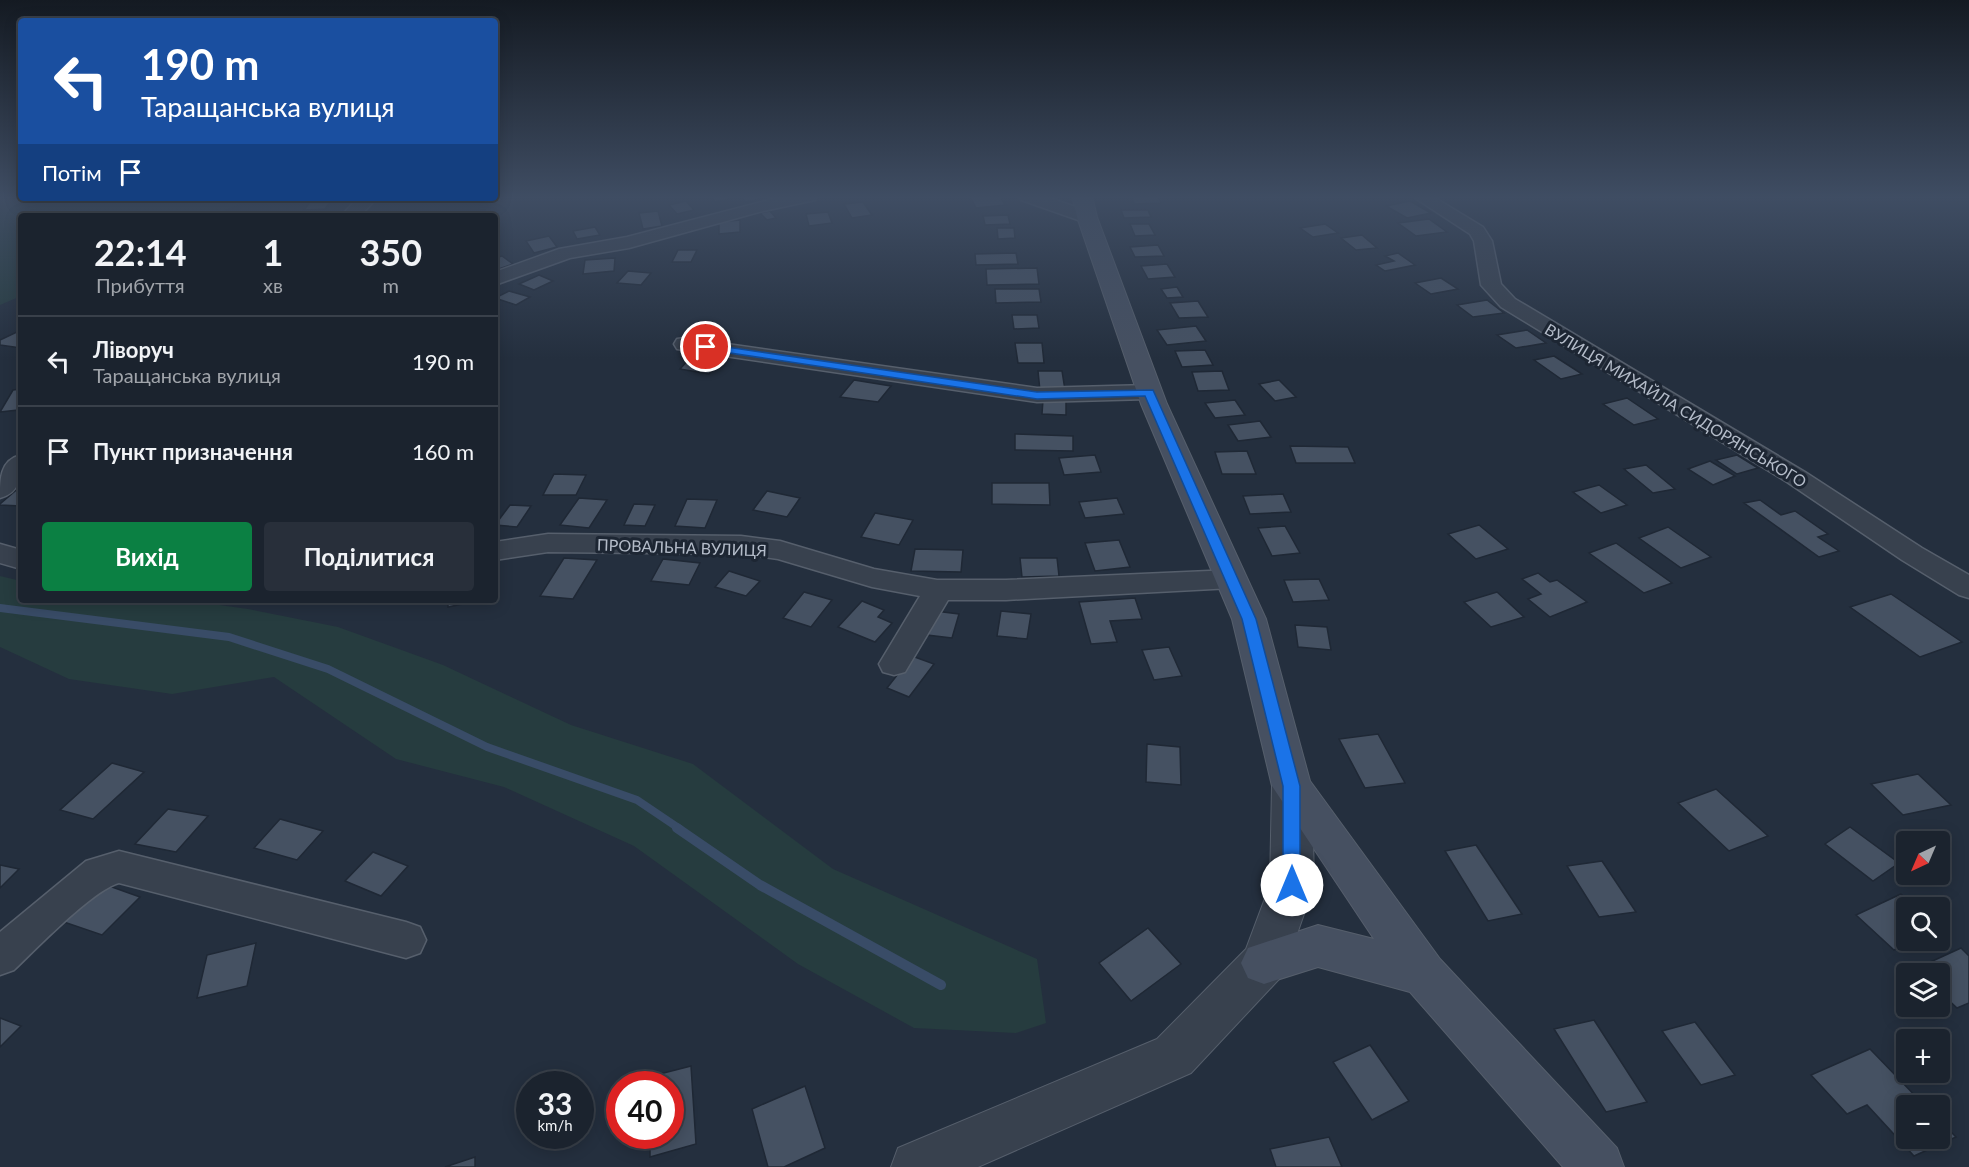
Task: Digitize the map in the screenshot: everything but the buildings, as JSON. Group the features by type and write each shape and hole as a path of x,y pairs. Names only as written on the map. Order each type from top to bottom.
{"main road":[{"path":"1100,250 1149,392 1249,619 1292,786 1424,974 1598,1167"},
{"path":"1264,963 1318,946 1424,974"}],"street":[{"path":"498,278 566,253 581,250"},
{"name":"ВУЛИЦЯ МИХАЙЛА СИДОРЯНСЬКОГО","path":"1485,250 1491,285 1508,303 1796,477 1912,554 1969,588"},
{"path":"685,344 1037,395 1149,392"},
{"path":"0,490 18,466"},
{"name":"ПРОВАЛЬНА ВУЛИЦЯ","path":"498,551 548,543 741,545 780,550 872,578 937,590 1005,590 1232,579"},
{"path":"0,553 18,559"},
{"path":"894,664 930,608 937,590"},
{"path":"917,1167 1174,1056 1264,963 1292,885 1292,786"},
{"path":"0,957 80,886 99,872 119,867 406,940"}],"green space":[{"path":"0,250 18,250 18,297 0,305"},
{"path":"0,576 18,580 18,603 205,603 338,627 443,665 571,725 693,764 833,869 1037,959 1046,1023 1016,1033 914,1028 798,964 634,846 504,787 396,759 274,677 172,694 69,679 0,647"}],"waterway":[{"path":"0,608 229,637 328,669 487,747 637,800 680,829"},
{"path":"677,828 760,885 941,985"}],"route":[{"path":"706,347 1037,395 1149,392 1249,619 1292,786 1292,885"}]}
